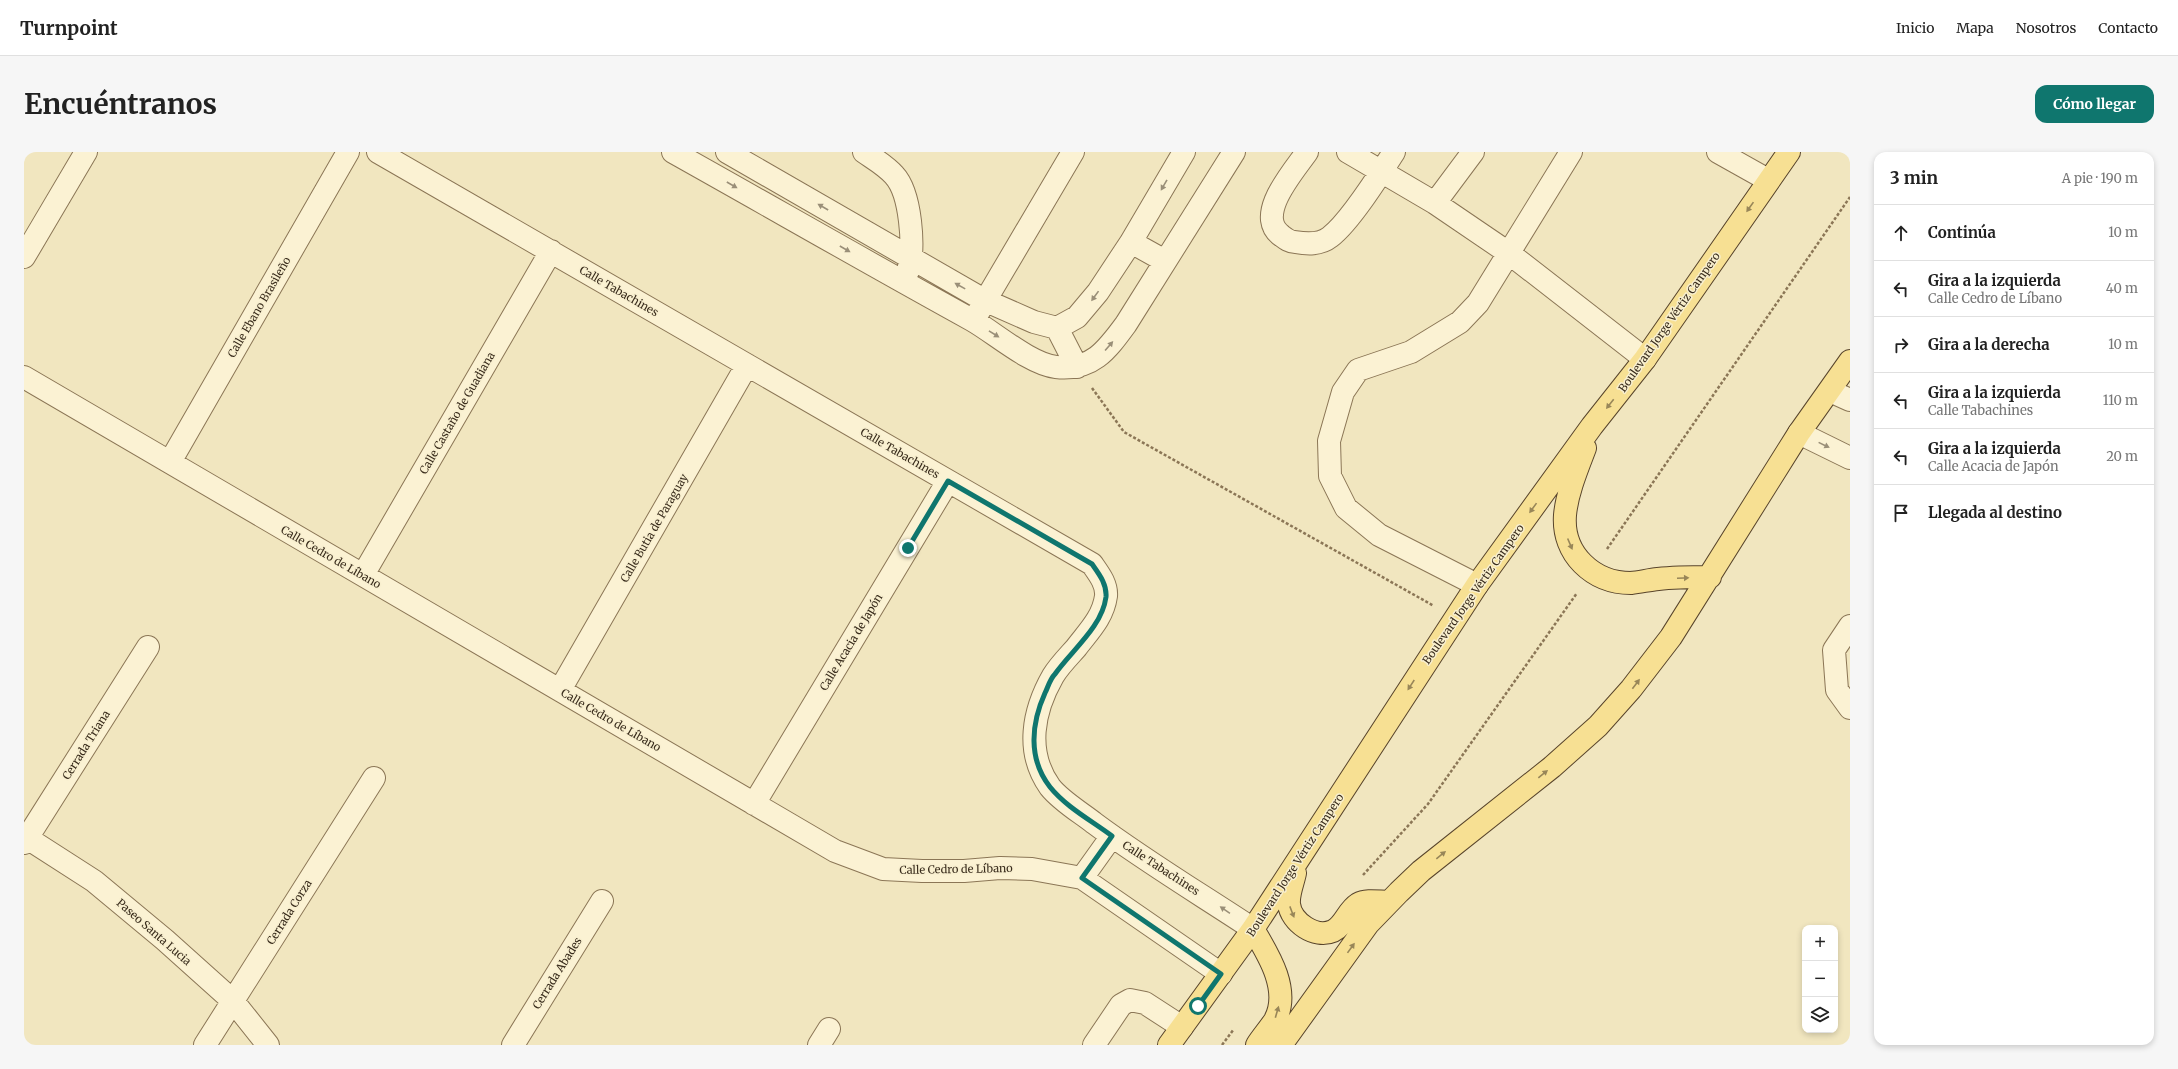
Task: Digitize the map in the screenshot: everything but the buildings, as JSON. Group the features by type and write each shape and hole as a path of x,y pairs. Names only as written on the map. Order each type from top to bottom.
{"main road":[{"name":"Boulevard Jorge Vértiz Campero","path":"1169,1045 1253,929 1476,586 1592,426 1645,359 1768,180 1789,152"},
{"path":"1281,1045 1368,924 1389,902 1421,871 1509,802 1598,726 1632,690 1671,637 1799,433 1850,361"},
{"path":"1592,426 1572,483 1565,516 1567,539 1576,557 1591,572 1604,578 1631,583 1659,579 1710,577"},
{"path":"1298,860 1289,902 1290,910 1295,920 1311,931 1332,932 1342,925 1352,909 1366,901 1389,902"},
{"path":"1253,929 1276,972 1280,997 1275,1019 1257,1045"}],"street":[{"path":"24,257 86,152"},
{"name":"Calle Ebano Brasileño","path":"170,462 348,152"},
{"name":"Calle Tabachines","path":"378,152 1092,564 1103,581 1106,595 1102,615 1053,676 1034,724 1033,749 1040,771 1051,788 1067,803 1112,836 1253,929"},
{"path":"674,152 974,322 1036,361 1055,367 1077,367 1096,359 1108,348 1126,324 1234,152"},
{"path":"709,172 722,152"},
{"path":"727,152 984,300 1034,322 1057,328 1069,324 1086,308 1131,242 1184,152"},
{"path":"864,152 879,162 895,176 902,191 908,213 912,259 905,284"},
{"path":"974,322 984,300 1072,152"},
{"path":"1307,152 1280,190 1272,206 1272,223 1277,233 1291,242 1306,244 1318,243 1330,238 1342,225 1382,171 1394,152"},
{"path":"1348,152 1435,203 1510,254 1645,359"},
{"path":"1435,203 1473,152"},
{"path":"1476,586 1378,535 1346,508 1330,476 1329,441 1343,392 1358,370 1411,352 1460,322 1478,303 1510,254 1571,152"},
{"path":"1718,152 1768,180"},
{"path":"1131,242 1165,262"},
{"name":"Calle Castaño de Guadiana","path":"363,575 550,251"},
{"path":"1057,328 1077,367"},
{"name":"Calle Butia de Paraguay","path":"560,690 747,365"},
{"name":"Calle Cedro de Líbano","path":"24,377 835,851 883,869 922,872 1000,868 1032,869 1082,878 1221,974"},
{"path":"1830,390 1850,400"},
{"path":"1799,433 1850,458"},
{"name":"Calle Acacia de Japón","path":"754,804 948,481"},
{"path":"1850,626 1834,650 1834,664 1837,690 1850,708"},
{"name":"Cerrada Triana","path":"25,839 148,647"},
{"name":"Cerrada Corza","path":"205,1045 374,778"},
{"path":"1082,878 1112,836"},
{"name":"Paseo Santa Lucia","path":"25,839 94,881 165,940 232,1002 268,1045"},
{"name":"Cerrada Abades","path":"513,1045 602,901"},
{"path":"1094,1045 1122,1005 1130,1000 1144,1003 1182,1028"}],"path":[{"path":"1359,879 1428,804 1591,572 1850,197"},
{"path":"1077,367 1124,432 1455,618"},
{"path":"1222,1045 1236,1027"}],"route":[{"path":"908,548 948,481 1092,564 1103,581 1106,595 1102,615 1053,676 1034,724 1033,749 1040,771 1051,788 1067,803 1112,836 1082,878 1221,974 1198,1006"}]}
